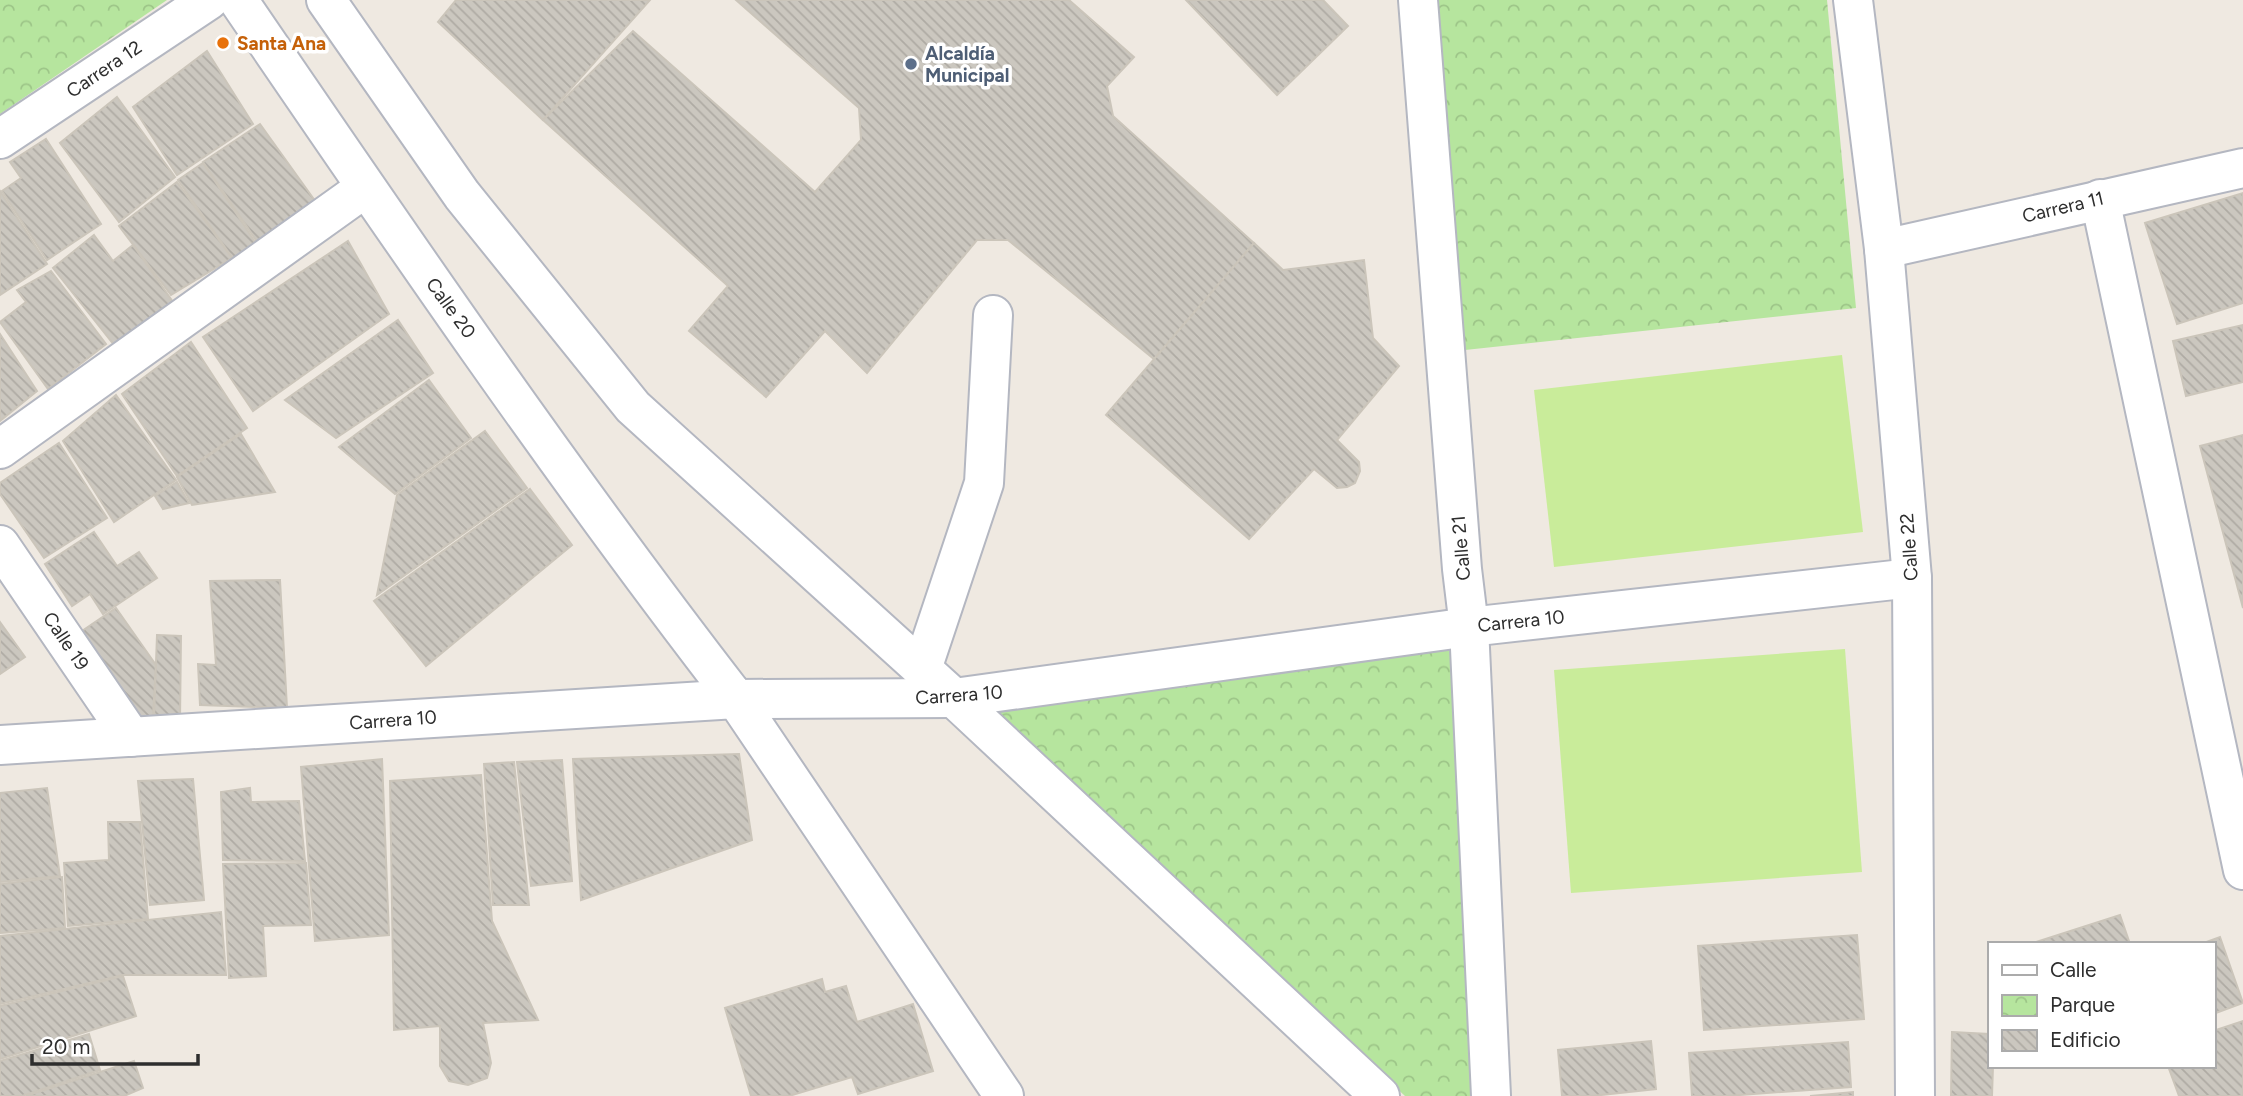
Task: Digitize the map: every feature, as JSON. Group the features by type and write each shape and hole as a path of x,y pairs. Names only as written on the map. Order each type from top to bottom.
{"street":[{"name":"Carrera 12","path":"0,139 209,0"},
{"name":"Calle 20","path":"238,0 365,188 670,613 736,699 1002,1094"},
{"path":"326,0 462,195 633,407 954,698 1380,1096"},
{"name":"Calle 21","path":"1418,0 1462,569 1469,627 1491,1096"},
{"name":"Calle 22","path":"1853,0 1884,249 1912,578 1916,1096"},
{"name":"Carrera 11","path":"1884,249 2243,168"},
{"path":"0,449 365,188"},
{"path":"2099,199 2243,870"},
{"path":"922,669 984,483 993,315"},
{"name":"Calle 19","path":"0,545 131,737"},
{"name":"Carrera 10","path":"0,745 736,699 954,698 1469,627 1912,578"}],"green space":[{"path":"0,0 167,0 0,114"},
{"path":"1434,0 1827,0 1856,308 1465,350"},
{"path":"1842,355 1863,532 1554,567 1534,390"},
{"path":"1454,644 1477,1096 1405,1096 987,710"},
{"path":"1845,649 1862,872 1571,893 1554,670"}],"building":[{"path":"456,0 650,0 543,120 438,22"},
{"path":"736,0 1069,0 1134,57 1107,86 1113,116 1254,243 1154,359 1008,240 977,240 867,373 825,331 766,397 689,331 728,286 543,120 633,31 815,192 861,140 859,108"},
{"path":"1186,0 1323,0 1348,26 1277,95"},
{"path":"207,51 253,124 177,175 133,107"},
{"path":"117,97 175,177 119,222 60,143"},
{"path":"260,124 318,205 260,246 203,162"},
{"path":"46,139 101,224 47,260 2,191 21,178 10,162"},
{"path":"203,163 259,248 238,266 178,180"},
{"path":"177,182 232,258 171,295 119,226"},
{"path":"0,191 47,264 0,295"},
{"path":"2243,193 2243,303 2177,324 2145,223"},
{"path":"94,235 113,261 133,245 173,302 114,345 53,268"},
{"path":"348,241 389,314 253,411 203,337"},
{"path":"1254,243 1283,270 1364,260 1373,338 1399,366 1337,440 1359,462 1360,471 1355,483 1337,488 1314,469 1249,539 1106,415"},
{"path":"51,271 106,344 48,389 0,322 26,302 17,290"},
{"path":"398,320 433,373 336,438 285,400"},
{"path":"2243,325 2243,382 2186,396 2173,341"},
{"path":"0,334 37,391 0,421"},
{"path":"191,342 247,428 177,476 122,394"},
{"path":"429,380 471,438 395,494 339,447"},
{"path":"116,395 176,480 114,522 63,441"},
{"path":"485,431 527,488 377,595 397,495"},
{"path":"241,434 275,492 192,505 177,477"},
{"path":"2243,435 2243,608 2200,446"},
{"path":"59,443 107,518 44,558 0,494 0,483"},
{"path":"177,482 189,503 163,509 155,496"},
{"path":"530,489 572,545 426,666 374,601"},
{"path":"94,532 117,566 139,552 157,578 103,614 90,594 72,606 45,564"},
{"path":"280,580 287,708 200,705 198,664 216,665 210,581"},
{"path":"116,608 156,665 153,715 135,725 79,633"},
{"path":"0,622 25,657 0,674"},
{"path":"157,635 181,636 180,721 154,719"},
{"path":"739,754 752,840 581,900 573,759"},
{"path":"382,759 389,935 315,941 301,767"},
{"path":"562,760 572,881 531,886 517,762"},
{"path":"514,762 529,905 493,905 484,764"},
{"path":"481,775 492,921 538,1020 483,1023 491,1063 487,1078 468,1085 449,1081 440,1066 440,1026 394,1030 390,781"},
{"path":"193,779 204,900 150,905 138,781"},
{"path":"47,788 60,876 0,882 0,793"},
{"path":"250,788 251,802 299,801 305,861 223,860 221,792"},
{"path":"108,822 140,822 148,919 68,926 64,863 109,860"},
{"path":"306,863 311,925 263,926 266,976 229,978 223,864"},
{"path":"62,877 65,928 0,933 0,884"},
{"path":"221,912 226,975 123,975 0,1004 0,936"},
{"path":"2120,915 2129,942 2036,942"},
{"path":"1857,935 1864,1019 1704,1030 1698,946"},
{"path":"2220,937 2243,1003 2215,1013 2215,942 2206,942"},
{"path":"123,976 136,1016 0,1059 0,1006"},
{"path":"822,979 825,992 846,986 857,1022 913,1004 933,1071 858,1094 852,1077 789,1096 751,1096 725,1008"},
{"path":"2243,1021 2243,1096 2179,1096 2169,1068 2215,1068 2215,1030"},
{"path":"1952,1032 1988,1034 1988,1068 1993,1068 1992,1096 1951,1096"},
{"path":"89,1034 100,1070 22,1096 0,1096 0,1061"},
{"path":"1651,1041 1656,1089 1592,1096 1562,1096 1558,1050"},
{"path":"1848,1042 1851,1087 1692,1096 1689,1053"},
{"path":"134,1061 143,1088 124,1096 26,1096"},
{"path":"1853,1092 1853,1096 1810,1096"}],"place":[{"name":"Santa Ana","path":"223,43"},
{"name":"Alcaldía Municipal","path":"911,64"}]}
